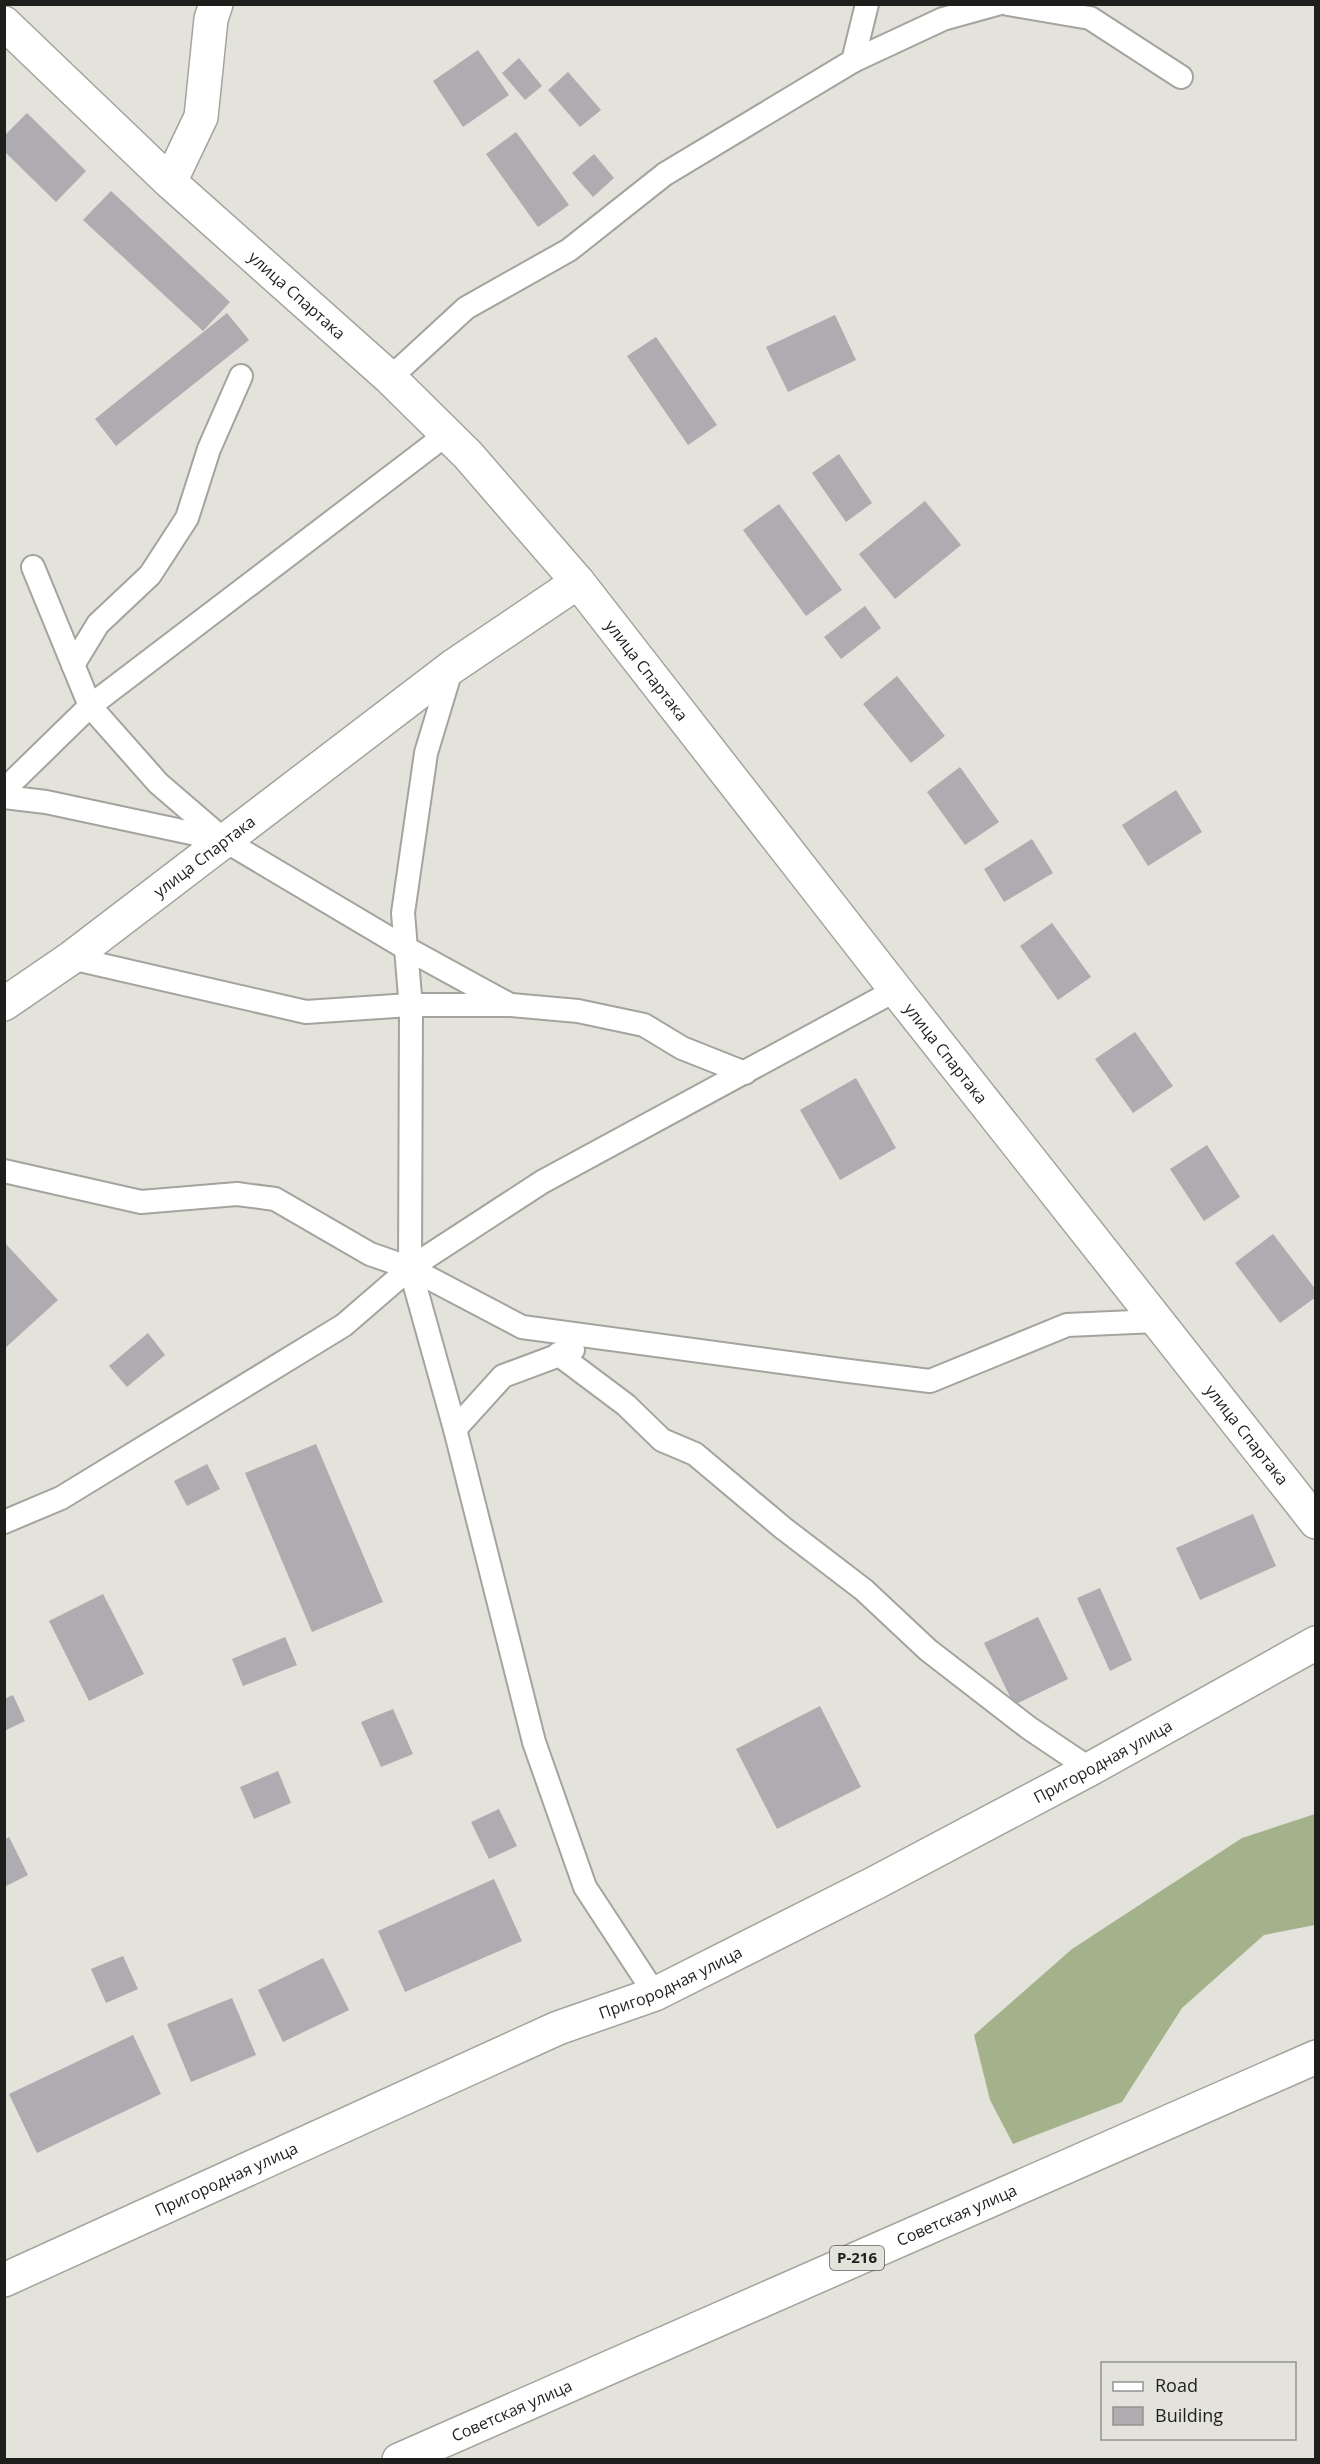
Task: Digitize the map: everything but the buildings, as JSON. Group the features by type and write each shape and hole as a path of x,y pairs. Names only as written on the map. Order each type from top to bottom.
{"main road":[{"path":"170,182 201,117 211,20 216,4"},
{"name":"улица Спартака","path":"4,22 170,182 390,378 447,434 578,582 896,990 1316,1522"},
{"name":"улица Спартака","path":"4,1004 70,958 452,667 578,582"},
{"name":"Пригородная улица","path":"4,2280 558,2028 655,1994 875,1883 1090,1769 1316,1642"},
{"name":"Советская улица","path":"399,2460 1316,2057"}],"lane":[{"path":"853,61 867,4"},
{"path":"390,378 466,308 569,250 665,174 853,61 943,19 997,4"},
{"path":"1008,4 1090,18 1181,77"},
{"path":"73,665 98,624 150,575 187,518 209,449 240,376"},
{"path":"4,790 90,706 447,434"},
{"path":"33,567 90,706 158,783 224,840 404,947 511,1005"},
{"path":"452,667 426,753 403,914 404,947 411,1005 410,1268 455,1430 534,1743 585,1887 655,1994"},
{"path":"4,797 46,802 224,840"},
{"path":"70,958 306,1012 411,1005 511,1005 578,1011 644,1025 682,1048 745,1073"},
{"path":"4,1522 61,1497 344,1325 410,1268 542,1182 896,990"},
{"path":"4,1171 141,1202 237,1194 274,1199 370,1254 410,1268 522,1327 930,1381 1067,1325 1156,1321"},
{"path":"455,1430 503,1376 558,1354 609,1339"},
{"path":"558,1354 626,1406 662,1440 695,1454 783,1528 864,1590 937,1657 1029,1728 1090,1769"}],"green space":[{"path":"1315,1814 1315,1925 1264,1935 1182,2008 1122,2102 1013,2144 990,2100 974,2035 1072,1949 1242,1838"}]}
